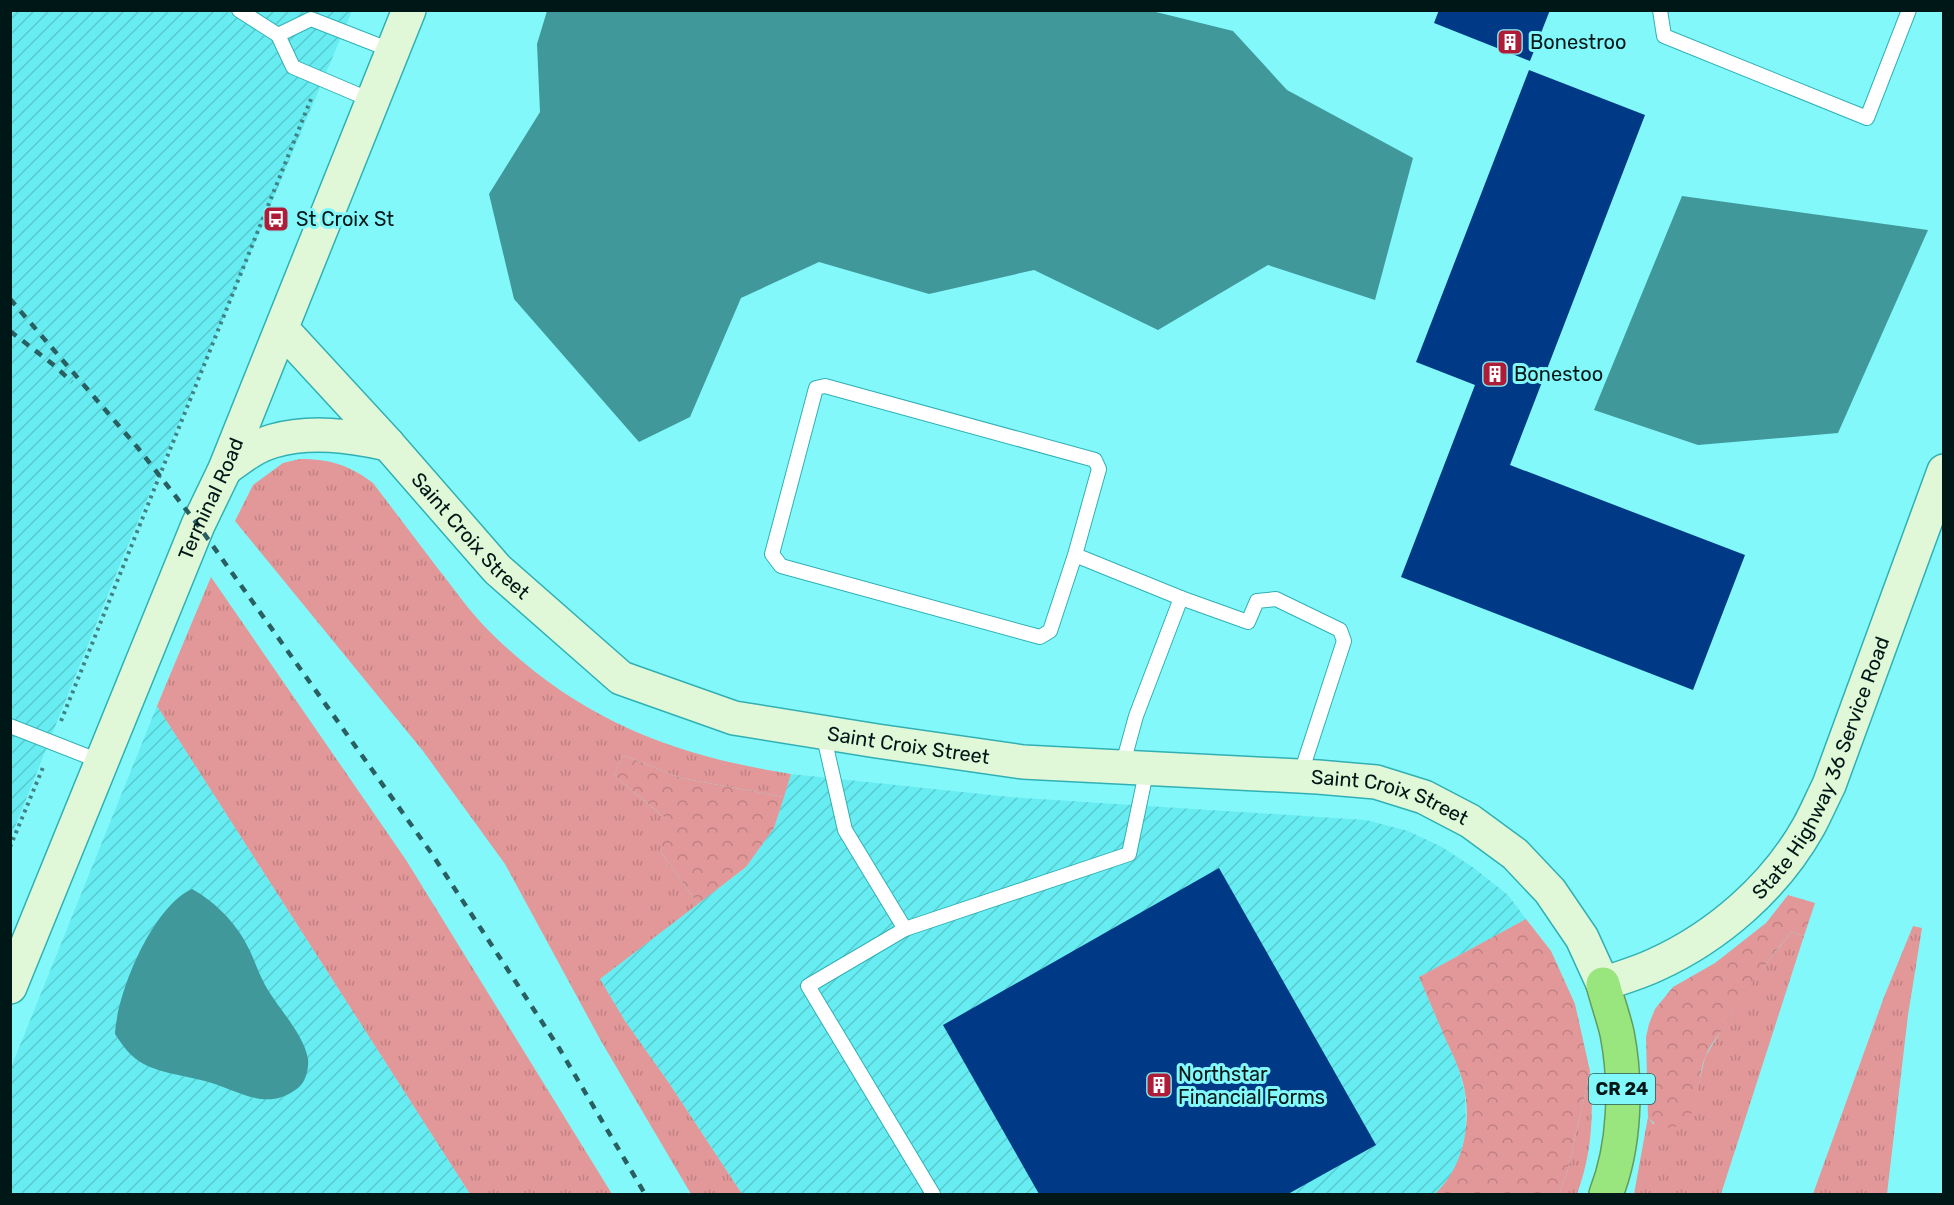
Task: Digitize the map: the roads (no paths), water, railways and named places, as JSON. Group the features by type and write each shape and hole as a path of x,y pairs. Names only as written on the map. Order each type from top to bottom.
{"highway":[{"name":"CR 24","path":"1603,984 1617,1033 1622,1082 1621,1132 1611,1183 1606,1194"}],"street":[{"name":"Terminal Road","path":"13,974 198,525 225,469 409,10"},
{"name":"Saint Croix Street","path":"282,329 388,444 497,569 621,678 734,718 1023,762 1376,782 1424,797 1470,821 1515,854 1550,891 1582,938 1603,984"},
{"path":"225,469 248,452 272,441 298,436 323,434 353,436 388,444"},
{"name":"State Highway 36 Service Road","path":"1603,984 1653,966 1688,948 1740,911 1778,871 1808,828 1829,785 1944,471"}],"lane":[{"path":"239,10 278,35 293,67 373,101"},
{"path":"1660,10 1664,36 1867,118 1909,10"},
{"path":"278,35 311,19 393,51"},
{"path":"825,386 1095,460 1099,469 1075,555 1050,631 1040,637 781,566 772,554 816,387 825,386"},
{"path":"1075,555 1180,598 1248,622 1257,601 1276,599 1340,630 1344,641 1300,776"},
{"path":"933,1194 808,986 905,929 1130,854 1136,716 1180,598"},
{"path":"10,726 102,762"},
{"path":"823,733 845,830 905,929"}],"railway":[{"path":"10,299 138,448 198,525 432,854 559,1048 645,1194"},
{"path":"10,331 72,382"}],"place":[{"name":"Bonestroo","path":"1510,42"},
{"name":"St Croix St","path":"276,219"},
{"name":"Bonestoo","path":"1495,374"},
{"name":"Northstar Financial Forms","path":"1159,1085"}]}
